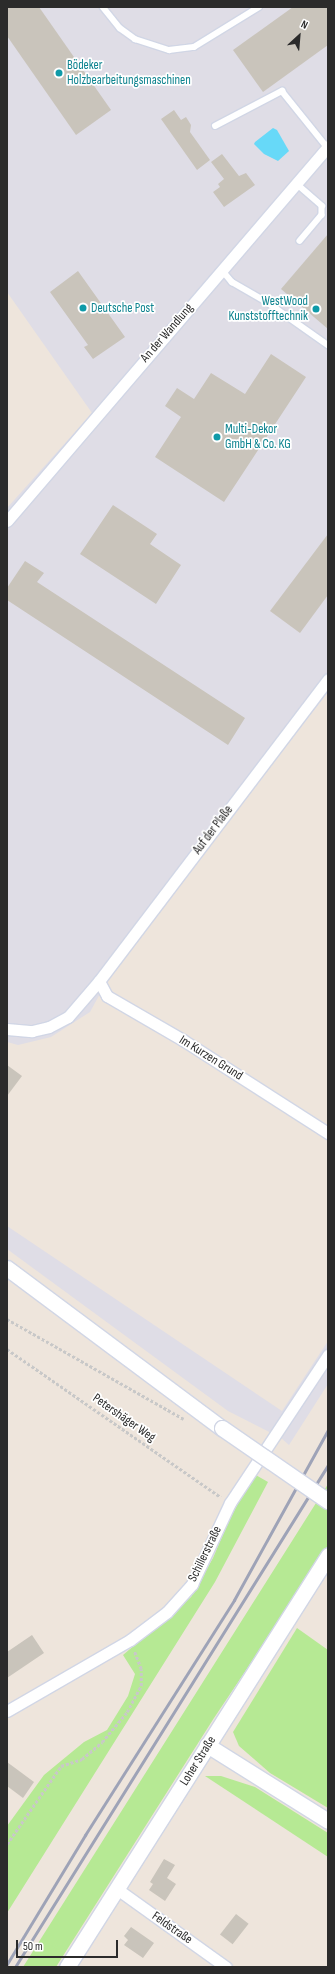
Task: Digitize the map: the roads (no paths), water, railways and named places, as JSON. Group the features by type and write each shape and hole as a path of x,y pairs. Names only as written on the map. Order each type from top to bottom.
{"street":[{"name":"An der Wandlung","path":"7,521 328,146"},
{"name":"Auf der Plaße","path":"7,1029 32,1031 49,1027 68,1016 99,981 328,679"},
{"name":"Im Kurzen Grund","path":"99,981 106,996 183,1040 328,1133"},
{"path":"7,1268 222,1428 328,1501"},
{"name":"Schillerstraße","path":"7,1711 130,1640 167,1612 192,1584 230,1503 328,1355"},
{"name":"Loher Straße","path":"67,1967 328,1555"},
{"path":"207,1746 328,1822"},
{"name":"Feldstraße","path":"117,1889 226,1967"}],"lane":[{"path":"103,7 120,28 134,39 169,50 194,47 260,7"},
{"path":"215,126 282,91 328,146"},
{"path":"296,183 322,206 322,215 300,241"},
{"path":"222,270 232,282 267,302 328,345"}],"water":[{"path":"273,128 277,130 289,151 278,161 264,154 254,144"}],"railway":[{"path":"7,1964 85,1835 234,1600 328,1430"},
{"path":"15,1967 328,1465"}],"place":[{"name":"Bödeker Holzbearbeitungsmaschinen","path":"59,73"},
{"name":"Deutsche Post","path":"83,308"},
{"name":"WestWood Kunststofftechnik","path":"316,309"},
{"name":"Multi-Dekor GmbH & Co. KG","path":"217,437"}]}
